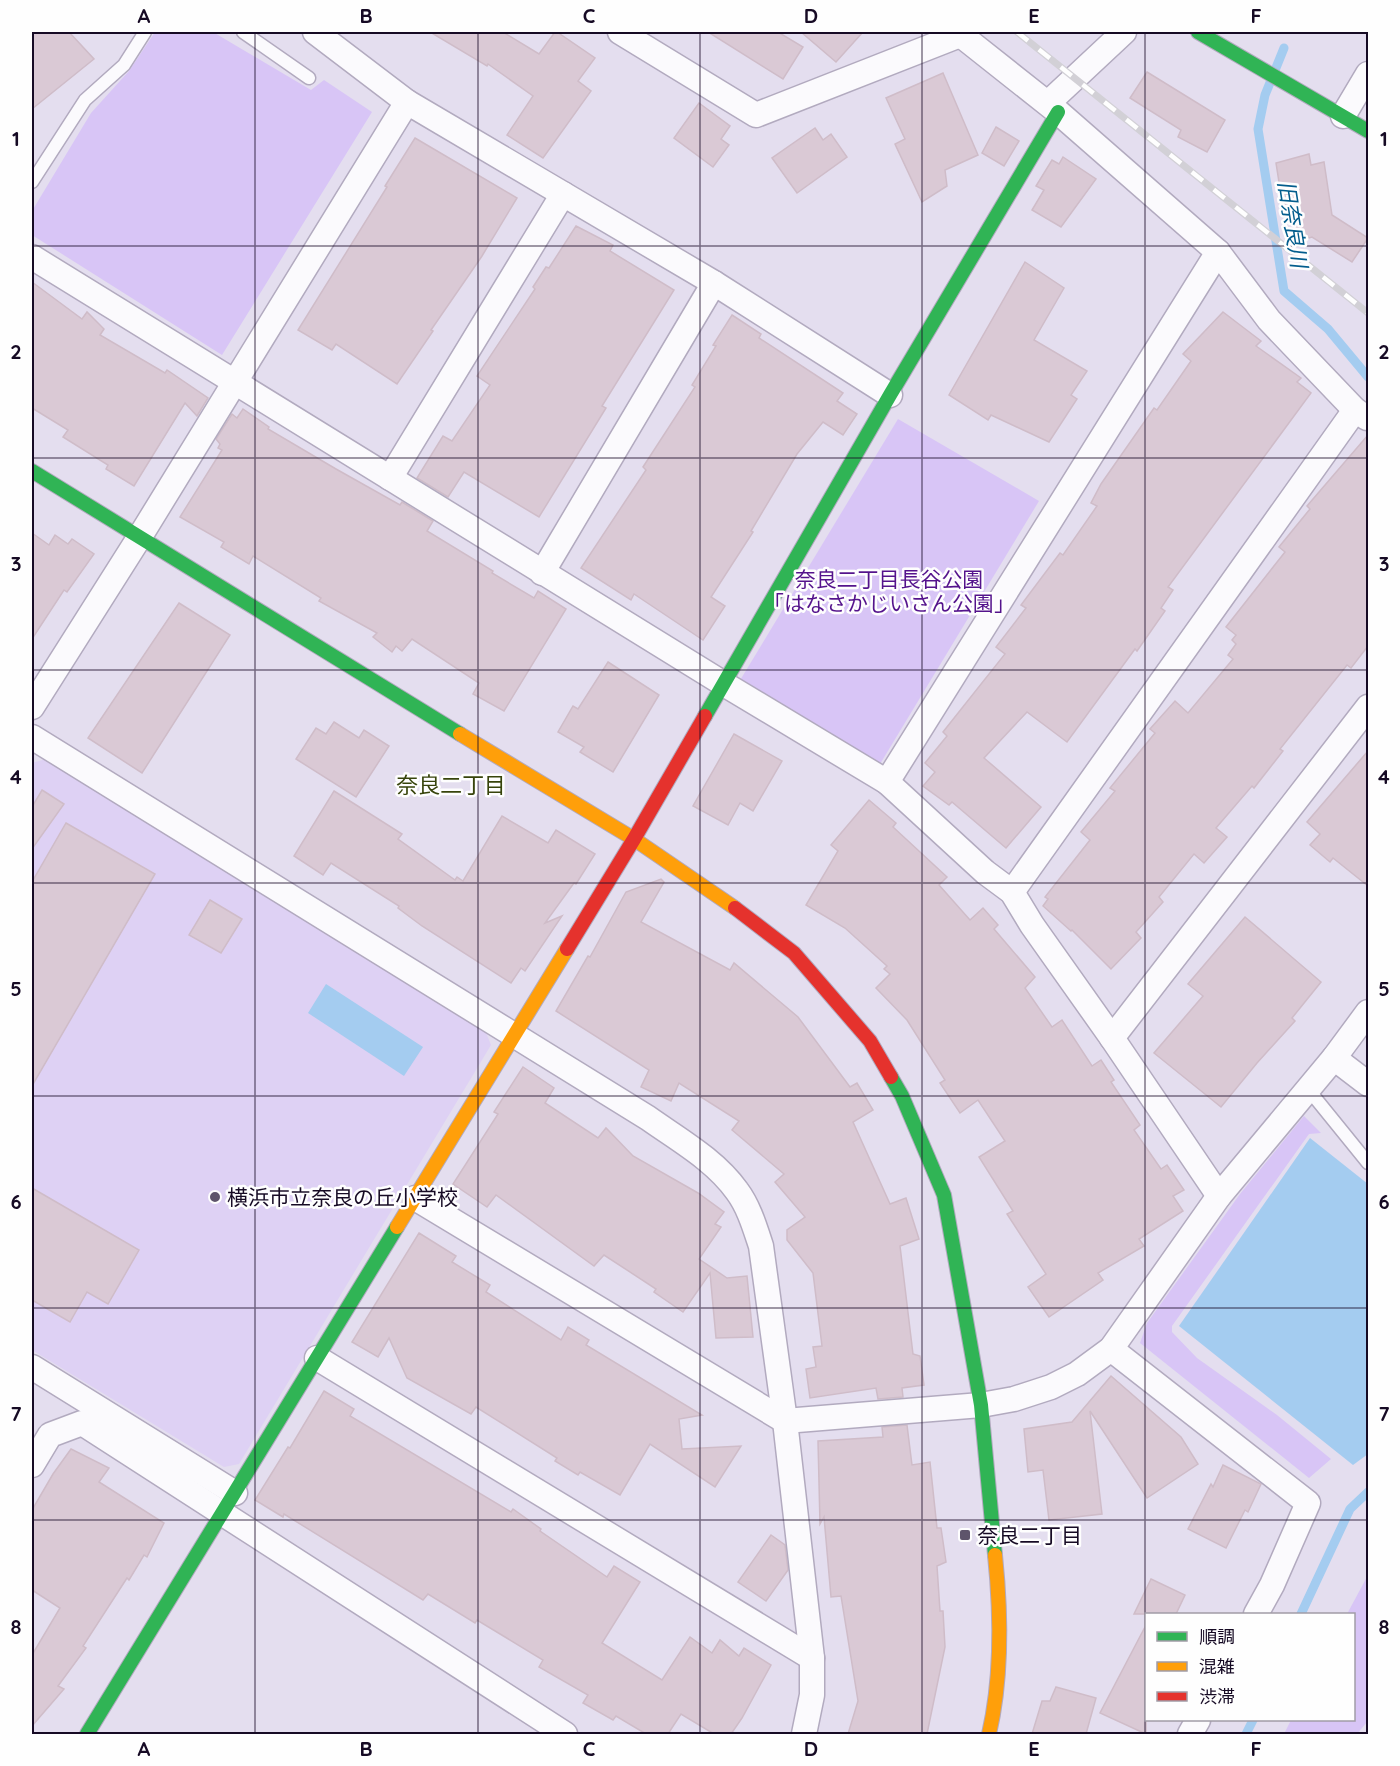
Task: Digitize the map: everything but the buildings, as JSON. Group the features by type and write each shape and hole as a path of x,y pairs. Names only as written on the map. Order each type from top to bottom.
{"street":[{"path":"315,32 407,102 714,283 890,395"},
{"path":"620,32 756,115 958,33 1053,108 1218,252 1269,320 1362,415 1012,892"},
{"path":"87,1734 634,839 1053,108 1124,32"},
{"path":"1198,32 1368,131"},
{"path":"1343,116 1368,74"},
{"path":"32,707 139,538 407,102"},
{"path":"390,478 563,194"},
{"path":"887,782 1218,252"},
{"path":"32,257 542,573 887,782 985,872 1012,892 1032,925 1219,1196"},
{"path":"542,573 714,283"},
{"path":"32,471 634,839 726,901 794,953 870,1041 902,1096 944,1195 981,1405 999,1593 996,1703 989,1734"},
{"path":"1112,1038 1368,706"},
{"path":"32,737 648,1118 714,1165 738,1192 752,1219 761,1246 785,1421 812,1658 812,1695 804,1734"},
{"path":"415,1198 785,1421 981,1405 1014,1399 1051,1387 1077,1374 1111,1349 1219,1196 1334,1058 1368,1012"},
{"path":"1334,1058 1368,1084"},
{"path":"1111,1349 1308,1503 1272,1585 1257,1613"},
{"path":"317,1358 812,1658"},
{"path":"32,1367 235,1493"},
{"path":"62,1430 66,1388"},
{"path":"32,1465 50,1435 82,1423 565,1734"}],"lane":[{"path":"32,182 85,100 124,65 145,32"},
{"path":"243,32 309,78"},
{"path":"1308,1089 1368,1163"}],"shaded area":[{"name":"横浜市立奈良の丘小学校","path":"46,759 485,1030 491,1045 239,1464 224,1467 32,1350 32,763"}],"green space":[{"path":"155,32 213,32 311,90 324,80 372,112 222,355 32,235 32,211 91,113 129,71"},
{"name":"奈良二丁目長谷公園 「はなさかじいさん公園」","path":"898,419 1039,501 877,769 739,682"},
{"path":"1304,1116 1321,1133 1309,1134 1172,1326 1172,1332 1197,1358 1277,1415 1331,1459 1309,1478 1140,1343 1147,1323 1240,1194"},
{"path":"1368,1575 1368,1723 1357,1734 1284,1734 1290,1721 1355,1721 1355,1613 1348,1613"}],"water":[{"path":"326,984 423,1047 404,1076 308,1013"},
{"path":"1310,1138 1368,1184 1368,1454 1353,1465 1179,1326"}],"waterway":[{"name":"旧奈良川","path":"1284,48 1265,95 1258,129 1284,291 1328,329 1368,377"},
{"path":"1301,1613 1350,1509 1368,1492"},
{"path":"1246,1734 1252,1721"}],"railway":[{"path":"1017,32 1368,313"}],"traffic: fast":[{"path":"1198,32 1368,131"},
{"path":"705,716 890,395 1058,112"},
{"path":"32,471 460,734"},
{"path":"891,1077 902,1096 944,1195 981,1405 995,1555"},
{"path":"87,1734 397,1227"}],"traffic: slow":[{"path":"460,734 634,839 735,908"},
{"path":"397,1227 567,949"},
{"path":"989,1734 996,1691 999,1645 995,1555"}],"traffic: jam":[{"path":"567,949 705,716"},
{"path":"735,908 794,953 870,1041 891,1077"}],"place":[{"name":"横浜市立奈良の丘小学校","path":"215,1197"},
{"name":"奈良二丁目","path":"965,1535"}],"district":[{"name":"奈良二丁目","path":"451,785"}]}
